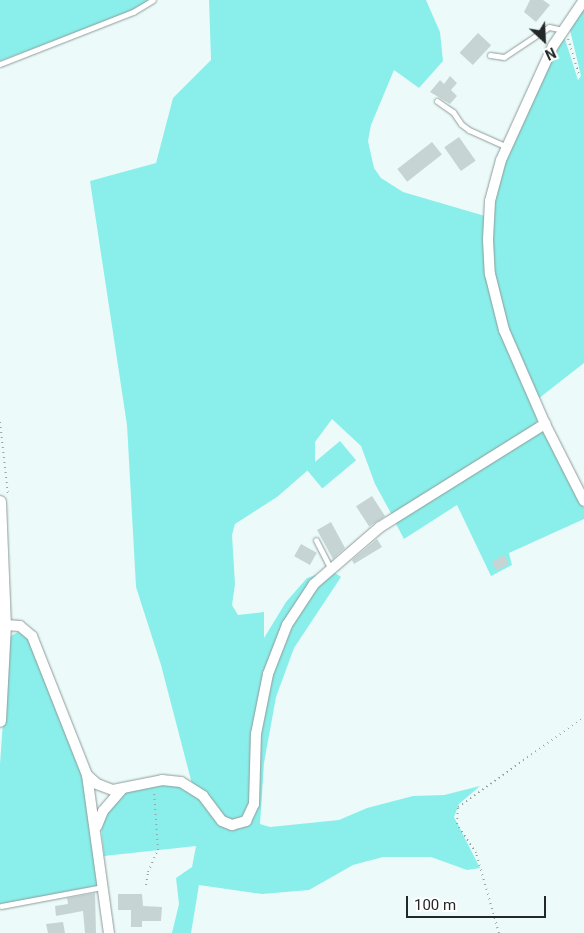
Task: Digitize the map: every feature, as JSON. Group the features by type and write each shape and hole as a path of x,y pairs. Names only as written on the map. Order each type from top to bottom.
{"street":[{"path":"584,0 563,30 508,147 496,174 490,202 490,274 504,330 545,424 584,501"},
{"path":"87,774 103,788 121,790 151,782 173,780 189,785 202,796 218,818 227,823 242,823 250,817 254,804 256,734 268,674 297,606 330,568 380,528 545,424"},
{"path":"0,502 5,625 0,722"},
{"path":"5,625 20,626 32,636 87,774 96,828 108,933"},
{"path":"96,828 103,811 121,790"}],"lane":[{"path":"0,64 133,12 153,0"},
{"path":"490,55 504,57 549,27 563,30"},
{"path":"437,101 453,112 461,124 469,130 508,147"},
{"path":"316,540 330,568"},
{"path":"1,906 103,885"}],"path":[{"path":"563,30 579,75"},
{"path":"499,933 476,853 457,824 458,806 584,717"},
{"path":"146,885 148,872 158,850 155,794 151,782"}],"shaded area":[{"path":"0,0 149,0 128,13 0,61"},
{"path":"209,0 426,0 440,32 443,61 419,88 394,70 371,125 368,141 374,168 381,178 403,192 485,216 486,271 492,303 538,418 535,427 393,517 375,484 361,446 332,419 315,442 315,464 277,497 235,524 232,535 235,584 232,605 238,615 264,612 264,638 286,602 307,578 331,570 341,577 294,648 276,697 264,763 260,824 270,827 339,820 367,808 413,796 444,795 480,786 459,804 454,817 480,868 467,870 431,857 383,857 353,865 309,890 262,894 199,885 191,933 172,933 179,904 176,878 192,867 196,846 104,856 101,826 107,810 118,796 131,789 180,784 198,796 213,818 219,816 192,784 161,665 136,587 127,425 90,181 156,163 173,98 211,60"},
{"path":"584,9 584,363 538,399 511,339 492,262 492,214 505,158 564,36 578,80 581,76 569,26"},
{"path":"541,432 547,433 584,508 584,519 509,553 512,565 491,576 457,505 404,539 395,522"},
{"path":"340,441 356,460 322,488 306,469"},
{"path":"18,632 30,639 80,762 100,885 0,905 0,764 9,637"}],"building":[{"path":"530,0 543,0 550,5 536,22 524,12"},
{"path":"478,33 491,45 473,65 460,53"},
{"path":"450,76 457,83 451,90 457,96 450,104 430,92 440,80 444,84"},
{"path":"459,137 476,161 461,171 444,147"},
{"path":"432,142 442,155 407,182 397,169"},
{"path":"372,496 385,516 369,526 356,506"},
{"path":"331,522 345,548 333,559 317,530"},
{"path":"377,539 382,547 354,564 352,560"},
{"path":"301,544 317,553 310,565 294,556"},
{"path":"504,555 509,564 497,571 492,562"},
{"path":"95,893 96,933 85,933 83,911 56,916 55,906 68,904 67,898"},
{"path":"118,894 142,894 143,906 162,907 161,921 142,921 142,927 131,927 131,910 118,910"},
{"path":"63,922 65,933 48,933 46,924"}]}
